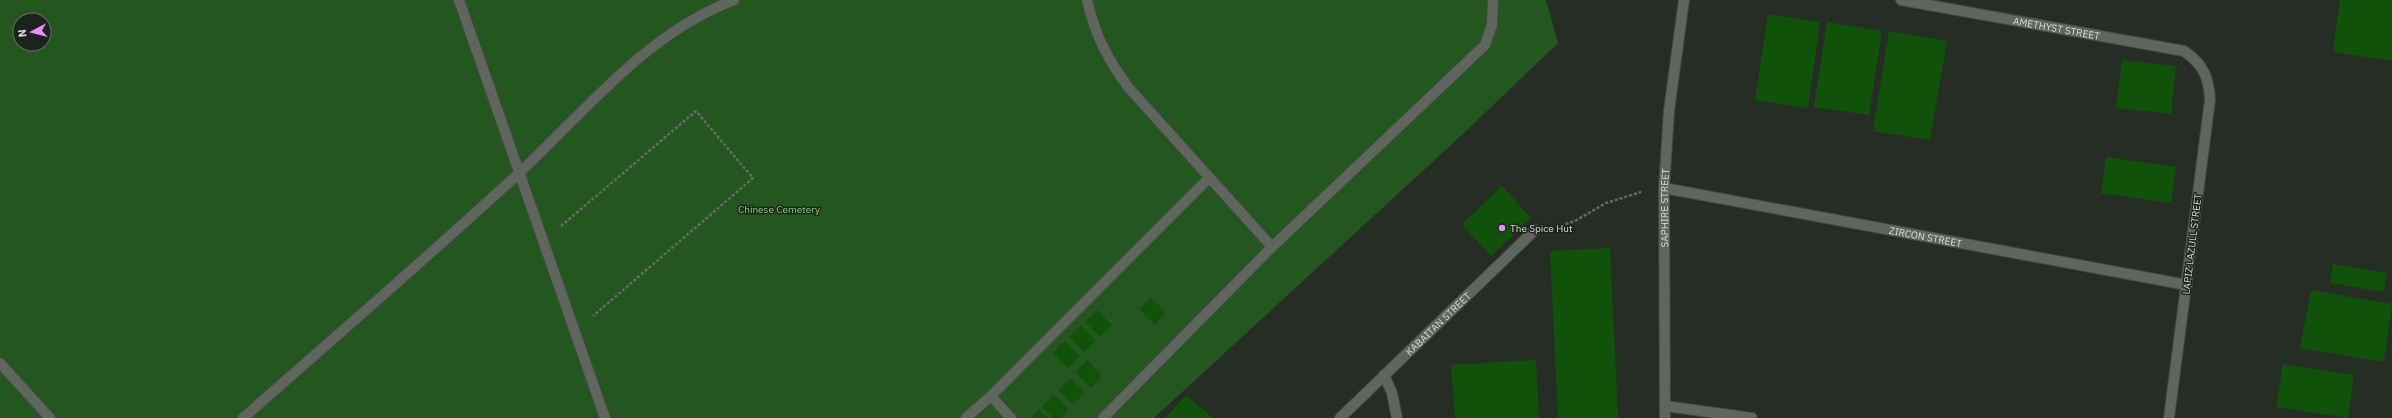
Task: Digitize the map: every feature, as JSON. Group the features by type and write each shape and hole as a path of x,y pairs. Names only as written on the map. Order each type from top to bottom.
{"street":[{"path":"458,0 605,418"},
{"path":"243,418 519,173 637,58 669,34 711,9 734,0"},
{"path":"1087,0 1092,24 1108,59 1128,87 1272,247"},
{"path":"1103,418 1272,247 1485,44 1492,26 1493,0"},
{"name":"SAPHIRE STREET","path":"1665,418 1664,188 1669,111 1684,0"},
{"name":"AMETHYST STREET","path":"1901,0 2184,51 2196,59 2205,70"},
{"name":"LAPIZ LAZULL STREET","path":"2169,418 2210,100 2210,84 2205,70"},
{"path":"966,418 991,396 1209,178"},
{"name":"ZIRCON STREET","path":"1664,188 2187,285"},
{"name":"KABAITAN STREET","path":"1340,418 1535,230"},
{"path":"0,364 50,418"},
{"path":"1384,375 1392,393 1397,418"},
{"path":"991,396 1011,418"},
{"path":"1665,406 1752,418"}],"path":[{"path":"543,242 696,110 753,178 574,332"},
{"path":"1550,228 1575,220 1606,203 1643,191 1664,188"}],"green space":[{"name":"Chinese Cemetery","path":"0,0 1546,0 1558,43 1464,133 1154,418 0,418"}],"building":[{"path":"2340,0 2392,0 2392,61 2333,52"},
{"path":"1768,14 1820,22 1808,108 1755,100"},
{"path":"1827,22 1882,31 1869,115 1814,107"},
{"path":"1889,31 1947,41 1930,140 1873,131"},
{"path":"2122,60 2176,66 2171,114 2116,108"},
{"path":"2106,157 2176,167 2171,203 2101,193"},
{"path":"1502,186 1531,218 1491,256 1462,224"},
{"path":"1610,248 1618,418 1558,418 1550,251"},
{"path":"2333,264 2387,273 2384,292 2330,283"},
{"path":"2311,290 2392,304 2384,362 2300,348"},
{"path":"1151,297 1166,312 1155,325 1139,309"},
{"path":"1097,310 1112,325 1100,337 1085,322"},
{"path":"1081,325 1096,341 1084,352 1069,337"},
{"path":"1064,341 1080,356 1068,368 1052,353"},
{"path":"1087,360 1102,376 1091,388 1075,372"},
{"path":"1536,360 1539,418 1455,418 1451,365"},
{"path":"2283,364 2354,375 2348,418 2276,407"},
{"path":"1070,378 1085,393 1073,405 1058,390"},
{"path":"1054,395 1069,410 1061,418 1053,418 1042,407"},
{"path":"1186,395 1213,418 1165,418"},
{"path":"1039,409 1048,418 1031,418"}],"place":[{"name":"The Spice Hut","path":"1502,228"}]}
